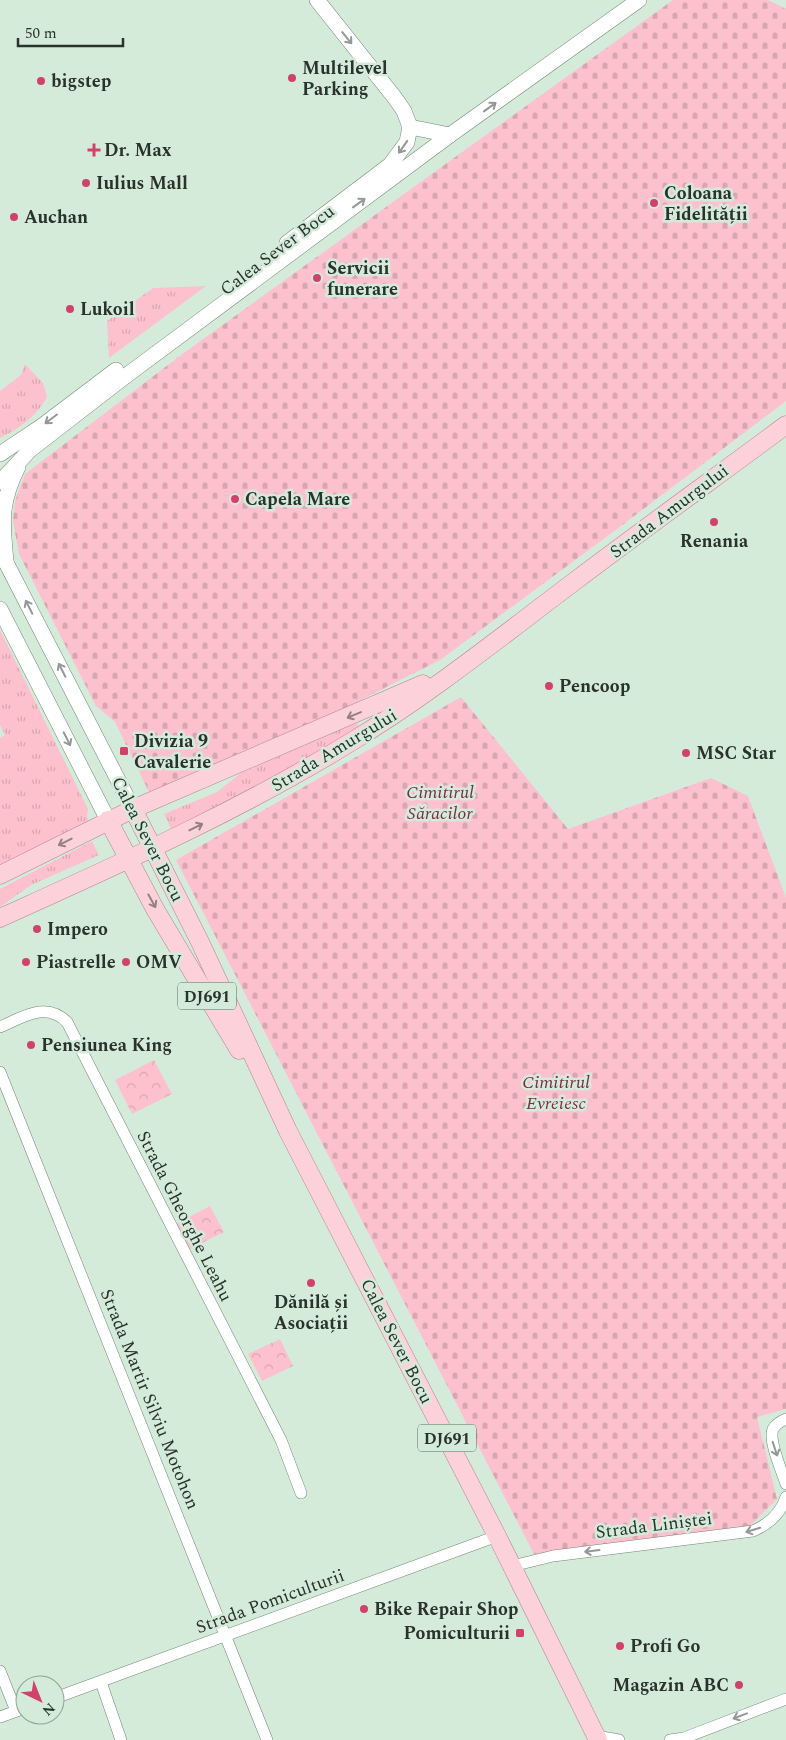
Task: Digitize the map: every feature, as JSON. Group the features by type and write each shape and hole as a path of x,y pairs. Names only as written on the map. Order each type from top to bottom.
{"main road":[{"path":"317,0 395,98 404,112 410,127 450,135"},
{"name":"Calea Sever Bocu","path":"0,482 25,455 122,378 450,135 636,2"},
{"name":"Calea Sever Bocu","path":"0,454 42,426 390,164 407,142 410,127"},
{"name":"Strada Amurgului","path":"0,918 152,848 250,799 351,742 408,705 505,635 786,425"},
{"path":"3,556 2,523 5,501 17,469 25,455"},
{"name":"Calea Sever Bocu","path":"3,556 200,942 288,1131 498,1536 597,1738"},
{"name":"Calea Sever Bocu","path":"0,609 128,859 288,1131"},
{"name":"Strada Amurgului","path":"0,875 108,820 420,686 448,671 505,635"}],"street":[{"name":"Strada Gheorghe Leahu","path":"0,1027 34,1012 47,1011 60,1015 67,1022 281,1440 301,1493"},
{"name":"Strada Martir Silviu Motohon","path":"0,1072 267,1740"},
{"path":"786,1419 776,1425 773,1430 772,1440 786,1484"},
{"name":"Strada Liniștei","path":"512,1566 553,1556 753,1531 769,1522 779,1512 786,1497"},
{"name":"Strada Pomiculturii","path":"65,1695 498,1536"},
{"path":"0,1671 15,1700"},
{"path":"101,1682 121,1740"},
{"path":"670,1740 684,1738 786,1699"},
{"path":"0,1717 15,1712"},
{"path":"597,1738 619,1740"}],"green space":[{"path":"673,0 768,0 786,9 786,401 440,660 337,712 149,792 115,722 96,706 19,554 13,521 15,501 25,474 181,355"},
{"path":"206,286 109,358 107,321 153,288"},
{"path":"25,364 43,383 47,397 27,421 0,438 0,391 21,375"},
{"path":"0,630 88,809 87,817 92,828 0,876 0,738 5,735 0,725"},
{"name":"Cimitirul Evreiesc","path":"461,697 568,829 711,778 748,796 786,898 786,1409 757,1417 777,1499 750,1526 534,1554 176,860"},
{"path":"356,723 360,729 173,833 164,814 217,792 241,773"},
{"path":"92,841 99,855 31,885 0,907 0,889"},
{"path":"154,1060 172,1094 132,1114 115,1080"},
{"path":"210,1206 224,1232 190,1249 176,1224"},
{"path":"280,1339 293,1366 262,1381 248,1354"}],"place":[{"name":"Multilevel Parking","path":"292,78"},
{"name":"bigstep","path":"41,81"},
{"name":"Dr. Max","path":"94,150"},
{"name":"Iulius Mall","path":"86,183"},
{"name":"Coloana Fidelității","path":"654,203"},
{"name":"Auchan","path":"14,217"},
{"name":"Servicii funerare","path":"317,278"},
{"name":"Lukoil","path":"70,309"},
{"name":"Capela Mare","path":"235,499"},
{"name":"Renania","path":"714,522"},
{"name":"Pencoop","path":"549,686"},
{"name":"Divizia 9 Cavalerie","path":"124,751"},
{"name":"MSC Star","path":"686,753"},
{"name":"Impero","path":"37,929"},
{"name":"Piastrelle","path":"26,962"},
{"name":"OMV","path":"126,962"},
{"name":"Pensiunea King","path":"31,1045"},
{"name":"Dănilă și Asociații","path":"311,1283"},
{"name":"Bike Repair Shop","path":"364,1609"},
{"name":"Pomiculturii","path":"520,1633"},
{"name":"Profi Go","path":"620,1646"},
{"name":"Magazin ABC","path":"739,1685"}],"park label":[{"name":"Cimitirul Săracilor","path":"440,802"}]}
